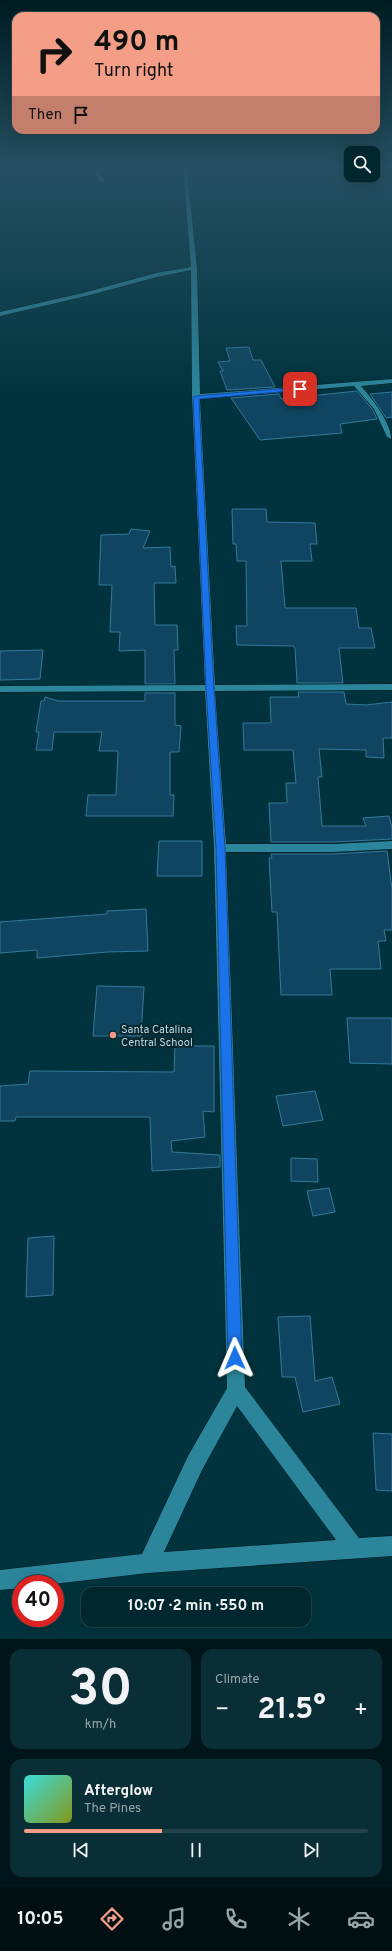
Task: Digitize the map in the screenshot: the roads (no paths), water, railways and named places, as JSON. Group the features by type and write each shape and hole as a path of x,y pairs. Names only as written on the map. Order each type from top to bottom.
{"street":[{"path":"148,1563 195,1463 236,1390 220,848 210,688 196,397 194,268 192,245"},
{"path":"0,314 84,295 156,275 194,268"},
{"path":"196,397 392,381"},
{"path":"356,384 377,408 392,437"},
{"path":"0,689 392,687"},
{"path":"220,848 333,848 392,845"},
{"path":"236,1390 354,1548"},
{"path":"0,1580 148,1563 392,1545"}],"place":[{"name":"Santa Catalina Central School","path":"113,1035"}]}
